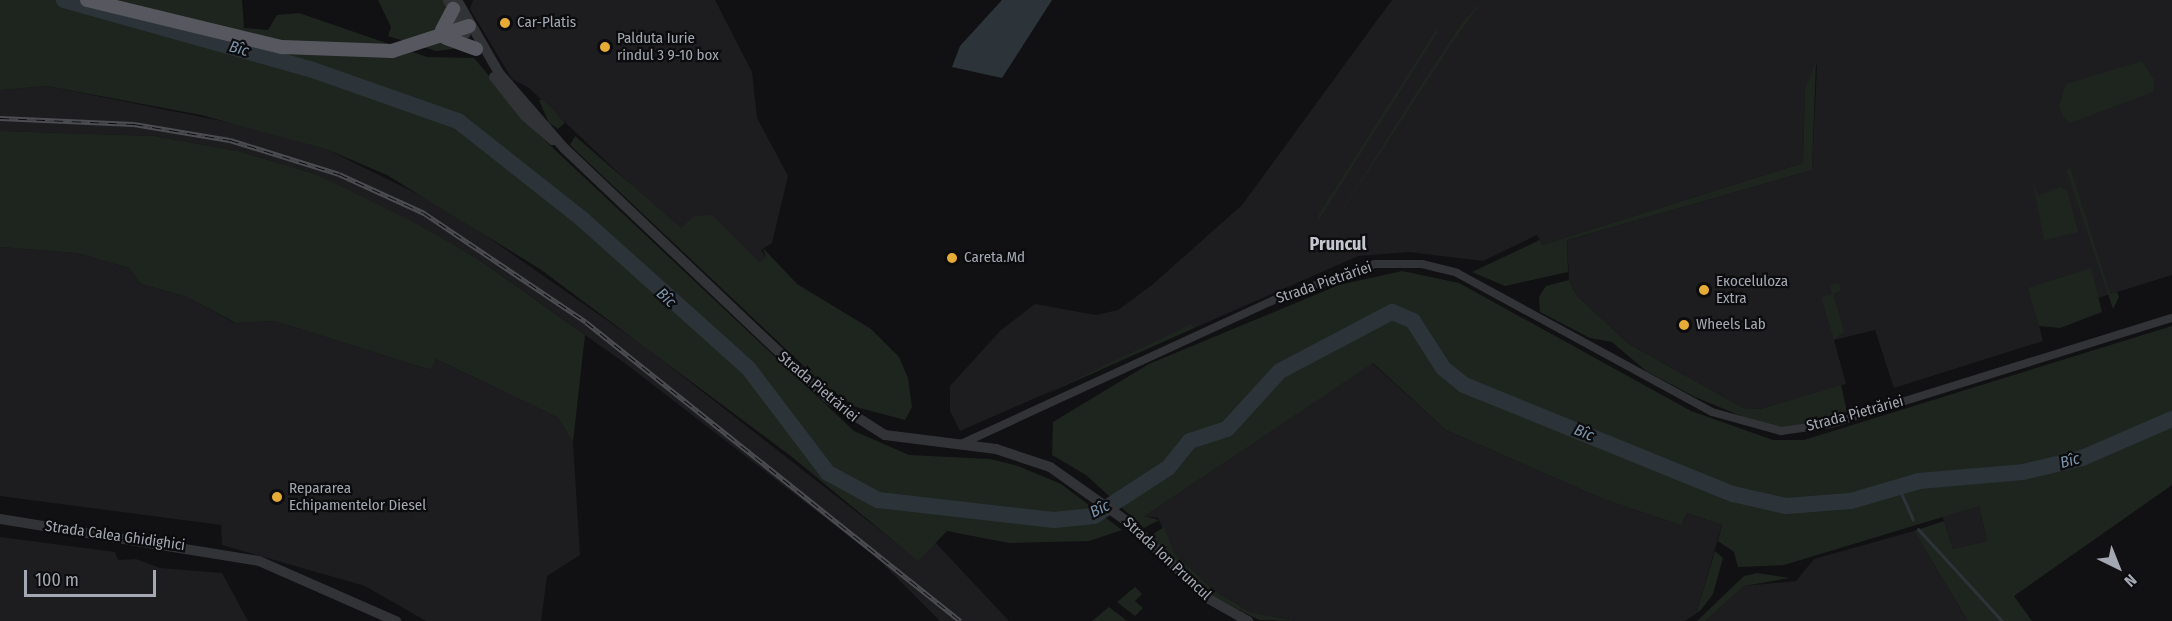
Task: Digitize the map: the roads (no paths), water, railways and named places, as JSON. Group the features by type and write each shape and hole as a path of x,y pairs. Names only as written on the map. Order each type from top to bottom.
{"highway":[{"path":"87,0 282,47 398,50 444,34 459,15"},
{"path":"444,34 459,15"},
{"path":"444,34 476,50"}],"street":[{"name":"Strada Pietrăriei","path":"459,15 476,50 507,97 564,148 830,400 885,435 955,446 1274,300 1375,264 1422,264 1457,273 1712,412 1781,431 1831,423 2172,318"},
{"name":"Strada Pietrăriei","path":"459,15 514,93 564,148"},
{"name":"Strada Ion Pruncul","path":"955,446 1027,459 1091,493 1128,522 1209,599 1248,621"},
{"name":"Strada Calea Ghidighici","path":"0,519 259,561 396,621"}],"waterway":[{"name":"Bîc","path":"64,0 310,69 458,121 581,218 749,369 828,473 878,500 1054,520 1094,516 1168,468 1190,441 1227,429 1280,371 1392,312 1413,321 1443,368 1464,385 1733,494 1786,506 1851,501 1919,481 2023,472 2082,458 2172,419"},
{"path":"1897,484 1913,520"},
{"path":"1918,529 2002,621"}],"railway":[{"path":"0,118 134,124 230,140 339,174 424,213 586,322 960,621"}],"place":[{"name":"Car-Platis","path":"505,23"},
{"name":"Palduta Iurie rindul 3 9-10 box","path":"605,47"},
{"name":"Careta.Md","path":"952,258"},
{"name":"Eкoceluloza Extra","path":"1704,290"},
{"name":"Wheels Lab","path":"1684,325"},
{"name":"Repararea Echipamentelor Diesel","path":"277,497"}],"district":[{"name":"Pruncul","path":"1338,244"}]}
